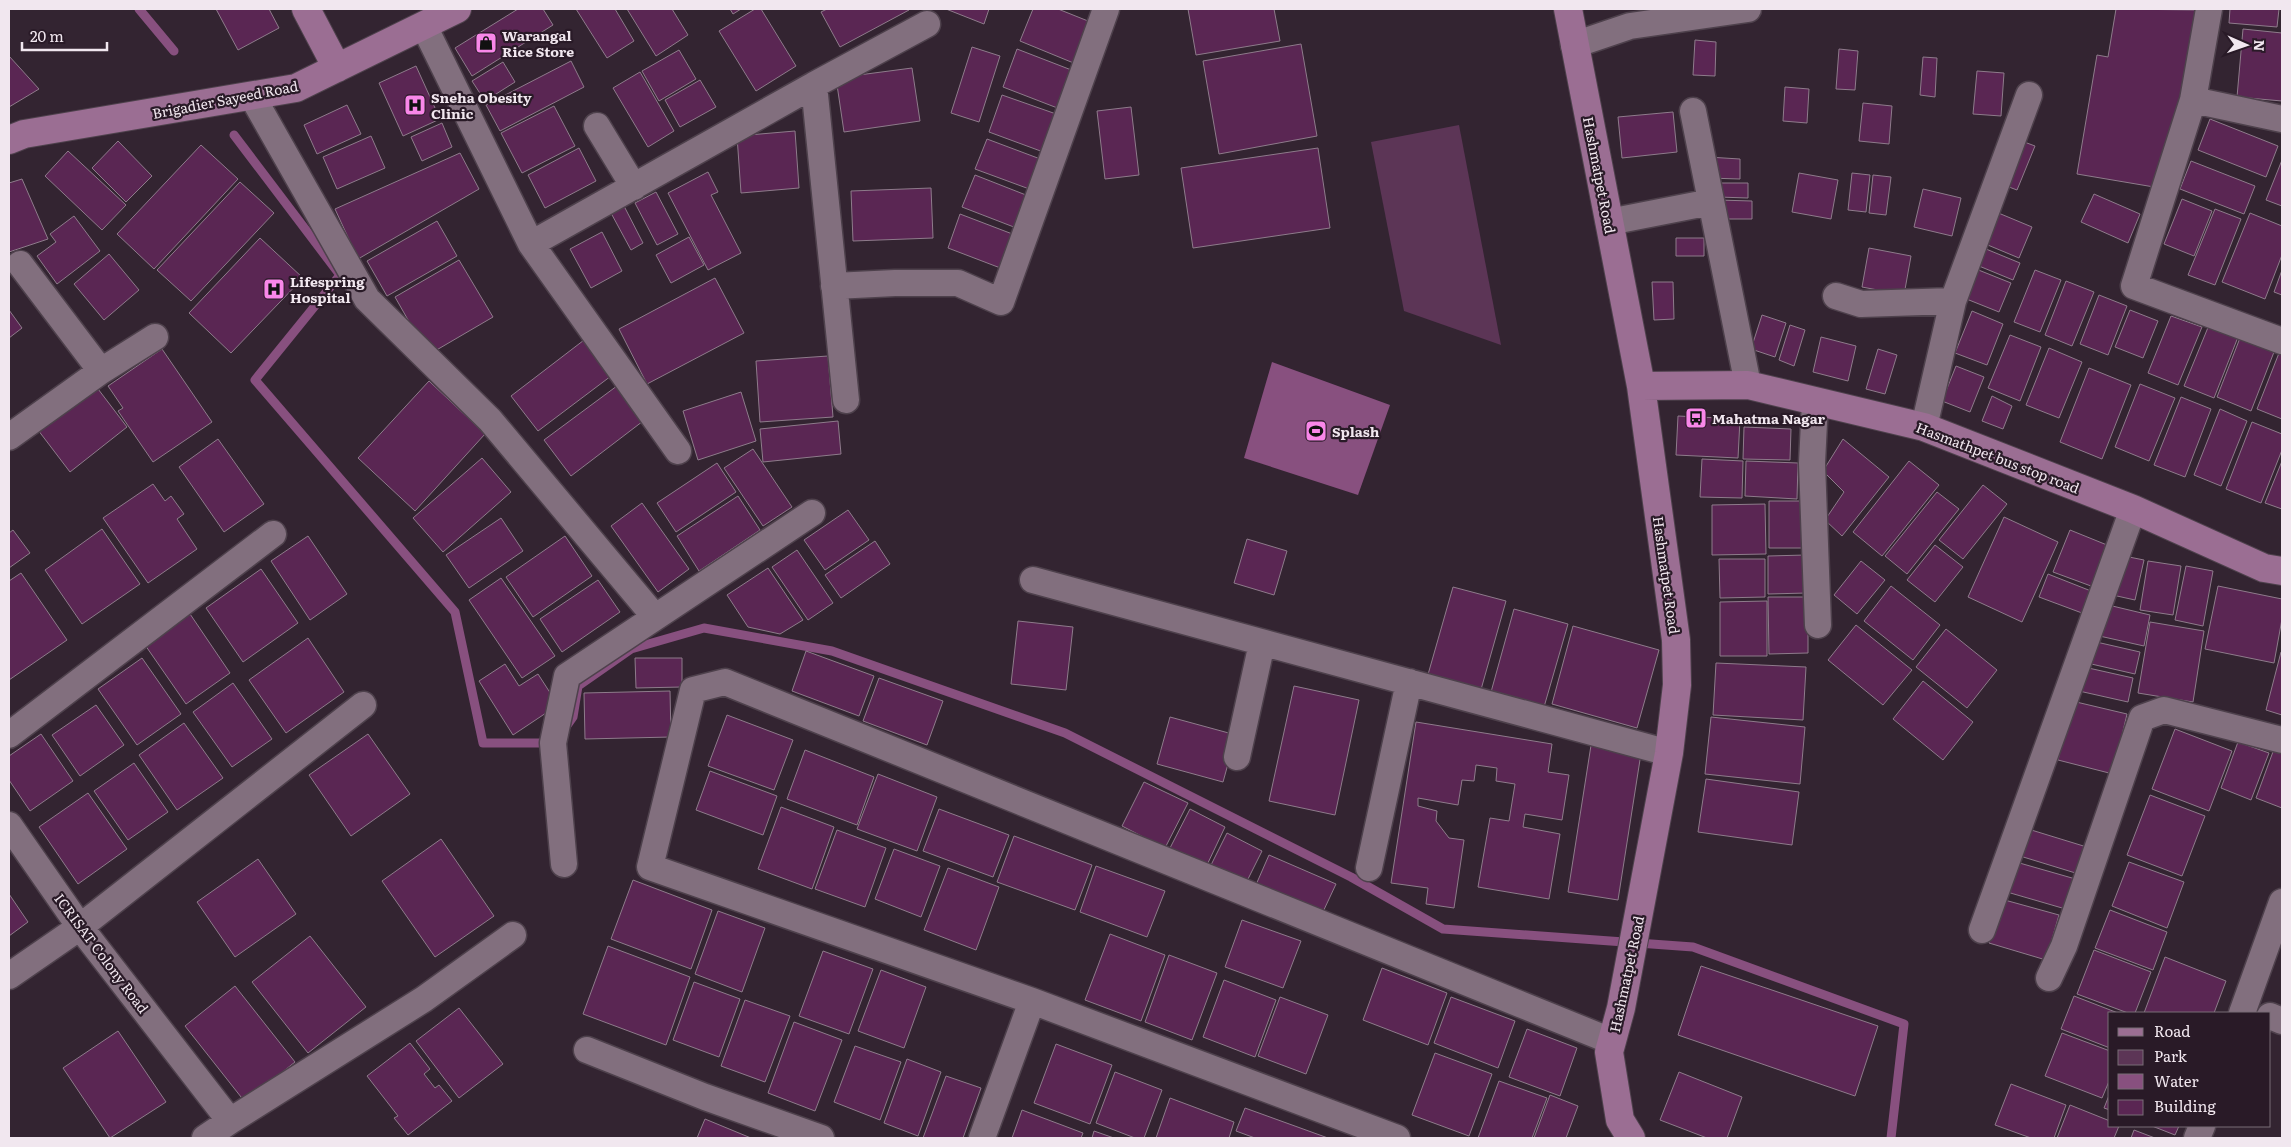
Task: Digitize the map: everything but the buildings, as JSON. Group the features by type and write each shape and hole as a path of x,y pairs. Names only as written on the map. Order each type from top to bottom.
{"street":[{"path":"306,9 337,68"},
{"name":"Brigadier Sayeed Road","path":"9,140 24,134 296,88 457,9"},
{"path":"834,286 895,283 958,283 1001,302 1106,9"},
{"name":"Hashmatpet Road","path":"1568,9 1641,386 1676,640 1677,685 1669,753 1621,1008 1609,1052 1620,1120 1631,1138"},
{"path":"1574,45 1630,26 1748,9"},
{"path":"2209,9 2193,100 2134,286 2282,341"},
{"path":"531,244 814,85 927,24"},
{"path":"424,26 531,244 678,451"},
{"path":"814,85 846,400"},
{"path":"1924,427 1953,301 2029,95"},
{"path":"252,96 368,299 490,420 655,617"},
{"path":"2193,100 2282,119"},
{"path":"1693,112 1748,385"},
{"path":"597,126 634,187"},
{"path":"1609,222 1711,202"},
{"path":"20,264 101,371"},
{"path":"1836,296 1861,304 1953,301"},
{"path":"9,437 101,371 155,337"},
{"name":"Hasmathpet bus stop road","path":"1641,386 1748,385 1924,427 2133,509 2264,568 2282,571"},
{"path":"1815,402 1812,464 1818,625"},
{"path":"1982,930 2133,509"},
{"path":"564,864 553,743 567,676 812,513"},
{"path":"9,735 273,534"},
{"path":"1033,580 1669,753"},
{"path":"1237,757 1262,642"},
{"path":"1397,1138 1032,1001 650,867 693,690 724,682 1611,1041"},
{"path":"1369,868 1409,682"},
{"path":"9,976 80,926 363,705"},
{"path":"2049,978 2064,946 2142,718 2164,710 2282,740"},
{"name":"ICRISAT Colony Road","path":"9,825 80,926 230,1121"},
{"path":"2250,1011 2282,902"},
{"path":"204,1138 424,999 513,935"},
{"path":"982,1138 1032,1001"},
{"path":"587,1050 705,1098 821,1138"}],"green space":[{"path":"1459,125 1501,345 1404,311 1371,142"}],"water":[{"name":"Splash","path":"1272,362 1390,405 1358,495 1244,458"}],"waterway":[{"path":"139,9 174,51"},
{"path":"234,135 340,275 255,380 455,612 483,743 551,743"},
{"path":"566,727 573,717 578,686 631,649 704,628 832,651 1065,733 1351,877 1443,929 1693,947 1904,1024 1891,1138"}],"place":[{"name":"Warangal Rice Store","path":"486,43"},
{"name":"Sneha Obesity Clinic","path":"415,105"},
{"name":"Lifespring Hospital","path":"274,289"},
{"name":"Mahatma Nagar","path":"1696,418"},
{"name":"Splash","path":"1316,431"}]}
